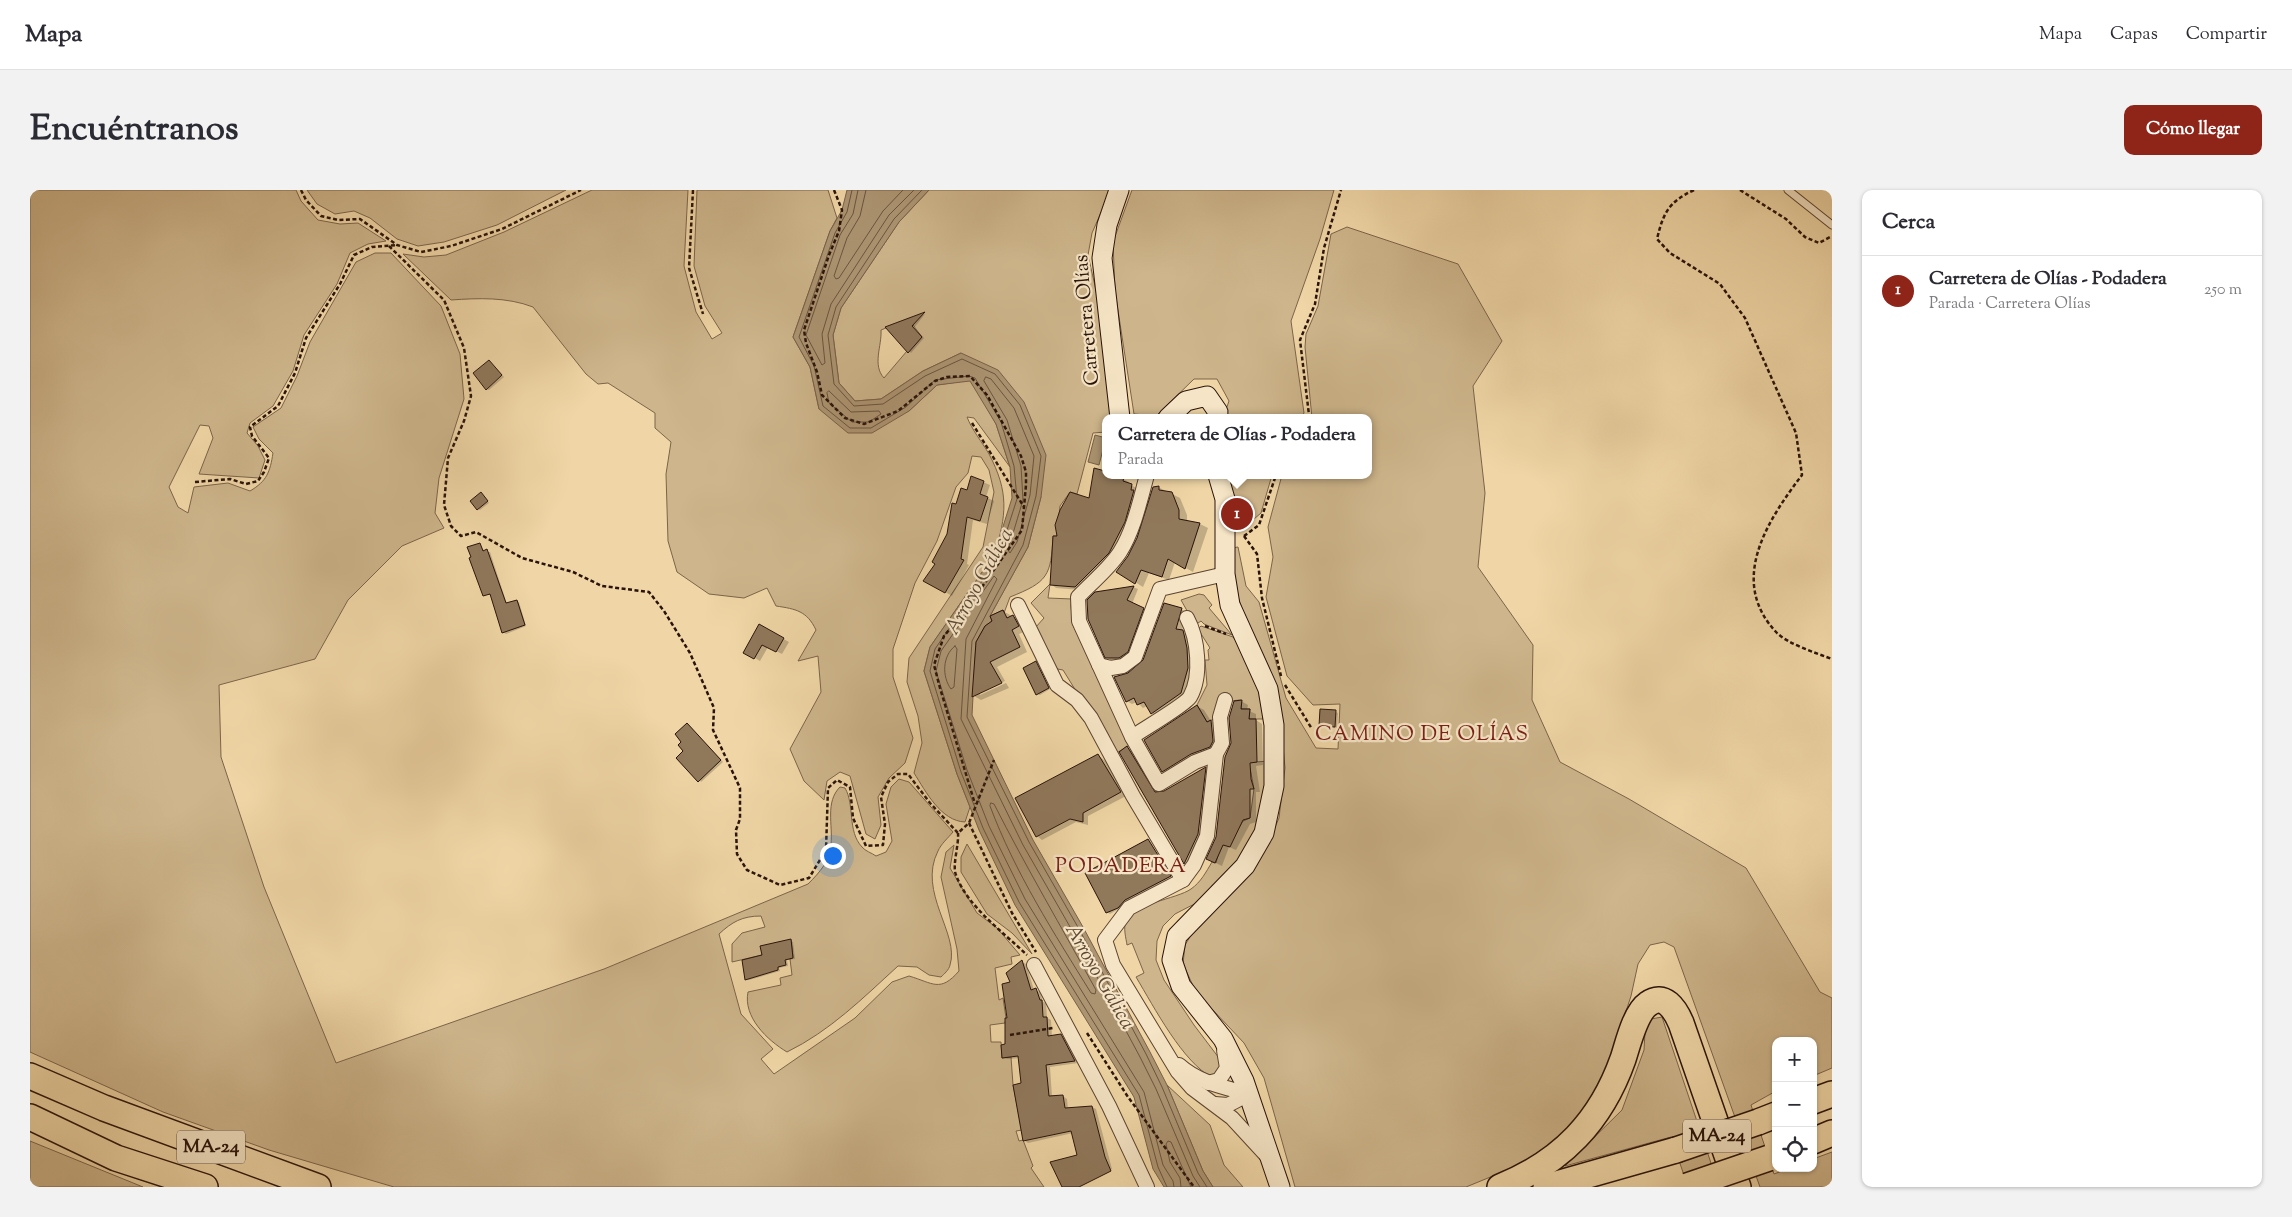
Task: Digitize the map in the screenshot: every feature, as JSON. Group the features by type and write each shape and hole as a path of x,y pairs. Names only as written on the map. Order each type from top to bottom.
{"highway":[{"path":"1500,1187 1537,1169 1558,1155 1580,1136 1610,1091 1641,1011 1652,1001 1660,1000 1672,1007 1678,1018 1738,1187"},
{"name":"MA-24","path":"30,1076 104,1108 318,1187"},
{"path":"1817,1100 1832,1094"},
{"name":"MA-24","path":"30,1116 116,1158 205,1187"},
{"name":"MA-24","path":"1546,1187 1676,1150 1767,1118"},
{"path":"1817,1139 1832,1133"},
{"name":"MA-24","path":"1685,1186 1772,1157"}],"main road":[{"name":"Carretera Olías","path":"1119,190 1107,226 1102,258 1120,414"},
{"path":"1172,414 1186,401 1207,396 1218,414"},
{"path":"1219,479 1225,500 1225,574 1230,605 1268,689 1274,725 1274,786 1264,833 1245,866 1177,936 1172,960 1181,986 1223,1039 1249,1094 1280,1187"}],"street":[{"path":"1146,479 1136,512 1121,550 1078,597 1080,621 1132,737 1160,784 1195,762 1216,754"},
{"path":"1099,665 1111,668 1123,666 1134,657 1160,590 1225,574"},
{"path":"1018,605 1057,685 1077,700 1091,718 1133,796 1183,880"},
{"path":"1132,737 1190,699 1197,676 1190,624"},
{"path":"1224,700 1220,717 1222,743 1216,754 1207,836 1194,865 1183,880 1128,908 1105,940 1113,965 1178,1072 1192,1088 1232,1118 1271,1161"},
{"path":"1034,965 1109,1106 1147,1187"},
{"path":"1208,1083 1219,1080 1227,1068 1223,1039"},
{"path":"1168,1055 1190,1074 1208,1083 1249,1094"},
{"path":"1215,1104 1228,1105 1249,1094"}],"lane":[{"path":"1788,190 1832,225"}],"path":[{"path":"301,190 306,200 320,216 338,220 360,219 398,245 421,252 450,246 502,229 581,190"},
{"path":"693,190 689,268 703,314"},
{"path":"834,190 842,210 839,231 804,330 806,343 818,372 822,395 845,418 864,424 898,411 935,381 948,377 970,376 987,395 1021,456 1026,472 1022,530 982,587 944,636 934,665 976,806"},
{"path":"1309,414 1300,340 1315,304 1324,248 1341,190"},
{"path":"1694,190 1682,196 1663,216 1657,240 1670,253 1720,284 1745,318 1796,433 1802,474 1779,505 1758,546 1753,586 1764,614 1777,634 1803,648 1832,659"},
{"path":"1740,190 1786,219 1805,237 1819,243 1832,236"},
{"path":"195,482 230,479 246,484 258,481 264,472 269,458 252,436 250,427 278,406 295,373 306,338 340,284 354,255 372,247 398,245"},
{"path":"389,246 444,300 464,348 471,396 464,421 448,458 444,505 451,526 461,536 476,532 522,558 573,572 602,586 649,592 664,611 690,653 714,708 713,730 740,788 740,819 736,830 737,854 747,870 780,885 809,878 826,850 828,788 837,780 850,787 854,818 866,846 883,845 885,824 881,797 888,782 898,774 908,774 930,803 958,833 959,842 955,874 979,912 999,928 1034,965"},
{"path":"972,423 1024,508"},
{"path":"1275,479 1259,524 1244,536 1258,554 1262,598 1283,682 1312,729"},
{"path":"1190,624 1200,624 1232,636 1246,638"},
{"path":"958,833 969,822 994,760"},
{"path":"1010,1035 1066,1027"},
{"path":"1138,1110 1194,1187"}],"shaded area":[{"path":"30,190 296,190 301,201 318,220 340,224 358,223 386,241 368,244 350,253 337,284 304,335 293,371 273,406 250,423 247,433 258,446 265,460 259,478 199,474 213,438 209,426 200,425 169,487 178,507 188,513 194,487 228,483 250,491 264,480 271,466 273,453 259,439 253,427 281,408 297,376 310,342 356,262 375,253 391,253 441,306 460,354 464,399 439,478 435,513 444,528 402,546 348,600 315,659 219,685 221,757 264,887 336,1063 604,969 808,884 820,871 829,856 831,844 831,807 835,793 840,787 845,788 848,795 857,841 863,848 876,856 886,852 892,841 886,804 891,787 899,779 909,782 953,832 939,848 933,866 932,882 949,940 951,953 948,970 941,977 929,975 917,967 898,966 832,1024 803,1044 787,1052 758,1027 749,1010 747,1001 748,992 781,985 780,978 792,975 790,959 793,957 791,940 762,955 732,962 732,944 742,933 765,927 761,916 748,917 733,923 719,934 741,1014 773,1049 761,1059 774,1074 855,1018 892,982 909,976 936,984 947,982 959,971 957,949 941,877 946,852 954,845 950,868 977,913 997,928 1020,955 1011,957 1012,964 995,968 999,1000 1003,998 1006,1018 1005,1023 990,1025 991,1042 1001,1042 1002,1058 1011,1057 1013,1085 1022,1130 1016,1131 1019,1141 1023,1140 1033,1166 1031,1168 1044,1187 394,1187 269,1150 163,1112 30,1052"},
{"path":"307,190 566,190 497,225 444,242 418,246 397,239 370,218 354,211 335,214 317,204"},
{"path":"592,190 688,190 684,266 696,312 712,339 722,333 705,306 694,266 697,190 828,190 837,218 830,231 793,337 810,367 819,409 909,411 937,385 971,380 996,424 1010,467 974,418 967,417 989,454 1000,480 1004,504 1002,528 994,555 930,647 924,671 957,774 970,807 965,822 949,817 941,811 929,797 914,773 922,743 918,716 907,682 909,658 983,547 994,492 989,470 981,457 972,456 968,473 956,487 937,541 915,583 893,649 893,677 913,738 905,763 889,778 878,797 881,825 875,839 866,834 850,776 840,772 827,781 824,800 804,781 790,749 821,692 818,656 798,661 816,630 813,624 800,612 776,606 767,588 744,598 709,594 677,572 668,541 666,474 671,442 655,428 655,413 608,383 598,384 586,374 533,307 503,300 451,300 403,254 424,257 446,255 504,232"},
{"path":"929,190 1111,190 1092,233 1088,255 1100,308 1113,414 1102,414 1102,432 1093,433 1077,494 1070,492 1060,506 1057,536 1053,536 1049,569 1040,582 1010,597 1004,613 1003,610 990,616 1028,547 1041,497 961,353 923,371 881,399 855,401 839,383 833,335 841,308 899,222","holes":["906,320 913,325 922,337 907,351 884,378 880,373 878,361 881,330"]},
{"path":"1132,190 1334,190 1320,239 1291,321 1303,414 1224,414 1229,401 1217,379 1194,379 1158,414 1134,414 1115,291 1113,242"},
{"path":"1347,227 1458,264 1502,341 1473,386 1485,493 1478,567 1533,645 1532,700 1560,762 1629,799 1746,868 1820,992 1832,998 1832,1068 1817,1074 1817,1037 1772,1037 1772,1093 1751,1105 1772,1172 1774,1174 1779,1172 1817,1172 1817,1158 1832,1152 1832,1187 1760,1187 1674,947 1664,942 1650,945 1638,964 1631,996 1604,1079 1575,1123 1532,1160 1466,1187 1295,1187 1264,1078 1244,1043 1196,992 1183,964 1185,945 1196,927 1242,877 1267,846 1279,818 1285,768 1281,724 1232,579 1232,548 1238,547 1246,586 1259,602 1286,698 1316,748 1338,749 1340,704 1313,705 1287,676 1266,597 1273,557 1268,527 1281,479 1372,479 1372,414 1312,414 1305,347 1306,334 1318,306 1331,234"},
{"path":"1231,479 1271,479 1261,513 1254,519 1241,512 1233,497"},
{"path":"1050,584 1048,598 1072,599 1073,625 1131,744 1115,754 1063,670 1052,668 1035,628 1044,618 1031,603"},
{"path":"1199,594 1204,595 1212,605 1209,608 1232,635 1201,621 1195,625 1181,600"},
{"path":"1201,626 1233,637 1237,642 1261,682 1263,719 1249,719 1250,709 1241,709 1241,700 1228,701 1221,694 1222,702 1216,718 1207,722 1197,705 1207,685 1205,660 1209,660 1208,650 1210,648 1198,629"},
{"path":"1269,761 1270,779 1251,848 1204,899 1175,914 1163,926 1157,941 1156,960 1164,980 1222,1065 1213,1078 1202,1071 1180,1047 1136,977 1144,973 1132,943 1127,945 1125,924 1130,915 1136,910 1191,889 1200,880 1212,862 1216,863 1221,844 1234,836 1243,821 1250,818 1254,789 1250,768 1242,763"},
{"path":"967,844 1032,954 1012,933 987,914 961,872 961,857"},
{"path":"1662,1017 1719,1187 1688,1187 1671,1137 1565,1166 1622,1110 1644,1050 1645,1032 1651,1019"},
{"path":"1167,1085 1210,1125 1224,1165 1243,1187 1213,1187 1203,1171"},
{"path":"30,1141 143,1187 30,1187"}],"water":[{"name":"Arroyo Gálica","path":"847,190 929,190 899,222 841,308 833,335 839,383 855,401 881,399 923,371 961,353 998,370 1024,402 1046,455 1041,497 1028,547 990,616 992,621 985,626 976,642 972,715 1033,840 1083,927 1167,1085 1203,1171 1213,1187 1164,1187 1153,1169 1134,1097 1015,905 979,830 957,774 924,671 930,647 994,555 1012,498 1010,467 996,424 970,381 937,385 909,411 872,433 848,433 819,409 810,367 793,337 830,231 842,210"},
{"path":"1095,435 1102,437 1102,453 1099,465 1088,462"}],"building":[{"path":"925,312 912,326 922,337 908,353 885,327"},
{"path":"489,360 502,375 486,390 473,373"},
{"path":"1094,468 1102,470 1102,479 1124,479 1123,481 1132,484 1131,490 1134,490 1125,522 1109,553 1075,587 1050,585 1053,536 1057,536 1055,525 1060,510 1070,492 1089,498"},
{"path":"971,476 984,481 980,494 988,497 980,521 967,517 961,559 964,560 945,593 923,581 935,564 932,562 947,534 952,503 956,504 961,488 967,490"},
{"path":"1159,486 1159,490 1172,492 1179,510 1179,519 1200,523 1185,569 1168,559 1162,577 1141,570 1135,584 1116,572 1128,556 1137,538 1153,487"},
{"path":"481,492 488,501 477,510 470,501"},
{"path":"480,543 483,551 487,549 506,603 517,600 525,625 502,633 490,594 483,596 469,558 471,557 467,547"},
{"path":"1134,586 1127,600 1144,608 1128,652 1119,658 1105,658 1088,619 1087,600 1095,592"},
{"path":"1164,603 1182,608 1176,629 1183,630 1187,648 1188,668 1181,693 1151,714 1144,702 1137,705 1134,698 1126,702 1114,677 1128,673 1143,660"},
{"path":"1003,610 1007,618 1013,615 1019,626 1012,630 1020,647 990,662 1002,683 972,697 976,642 985,626 992,621 990,616"},
{"path":"759,624 784,638 776,652 762,645 754,659 743,653"},
{"path":"1036,661 1049,688 1036,695 1023,668"},
{"path":"1242,700 1241,709 1250,709 1249,719 1256,719 1257,762 1250,763 1254,789 1250,789 1250,818 1243,820 1230,847 1223,845 1215,863 1206,859 1216,837 1225,757 1231,743 1229,718 1234,701"},
{"path":"1197,705 1207,722 1211,720 1213,741 1210,747 1191,754 1162,772 1144,740"},
{"path":"1320,709 1336,710 1335,727 1319,726"},
{"path":"687,723 721,760 698,782 676,758 683,751 678,745 681,742 675,734"},
{"path":"1127,746 1155,792 1164,791 1206,767 1198,834 1184,864 1119,752"},
{"path":"1098,754 1121,792 1083,813 1083,822 1070,819 1036,837 1015,798"},
{"path":"1148,839 1171,876 1125,900 1118,908 1106,913 1085,873"},
{"path":"791,939 793,958 785,960 786,965 778,967 778,970 745,980 742,960 762,955 760,946"},
{"path":"1022,960 1031,990 1036,988 1040,1000 1042,1000 1043,1017 1047,1017 1048,1036 1061,1034 1075,1061 1046,1065 1049,1096 1063,1095 1065,1108 1092,1106 1105,1157 1111,1171 1079,1187 1062,1187 1050,1162 1077,1155 1071,1131 1023,1141 1013,1085 1021,1083 1018,1056 1002,1058 1001,1045 1005,1044 1005,1018 1007,1018 1002,984 1010,982 1006,973"}],"place":[{"name":"Carretera de Olías - Podadera","path":"1237,514"}],"district":[{"name":"CAMINO DE OLÍAS","path":"1422,735"},
{"name":"PODADERA","path":"1121,867"}]}
